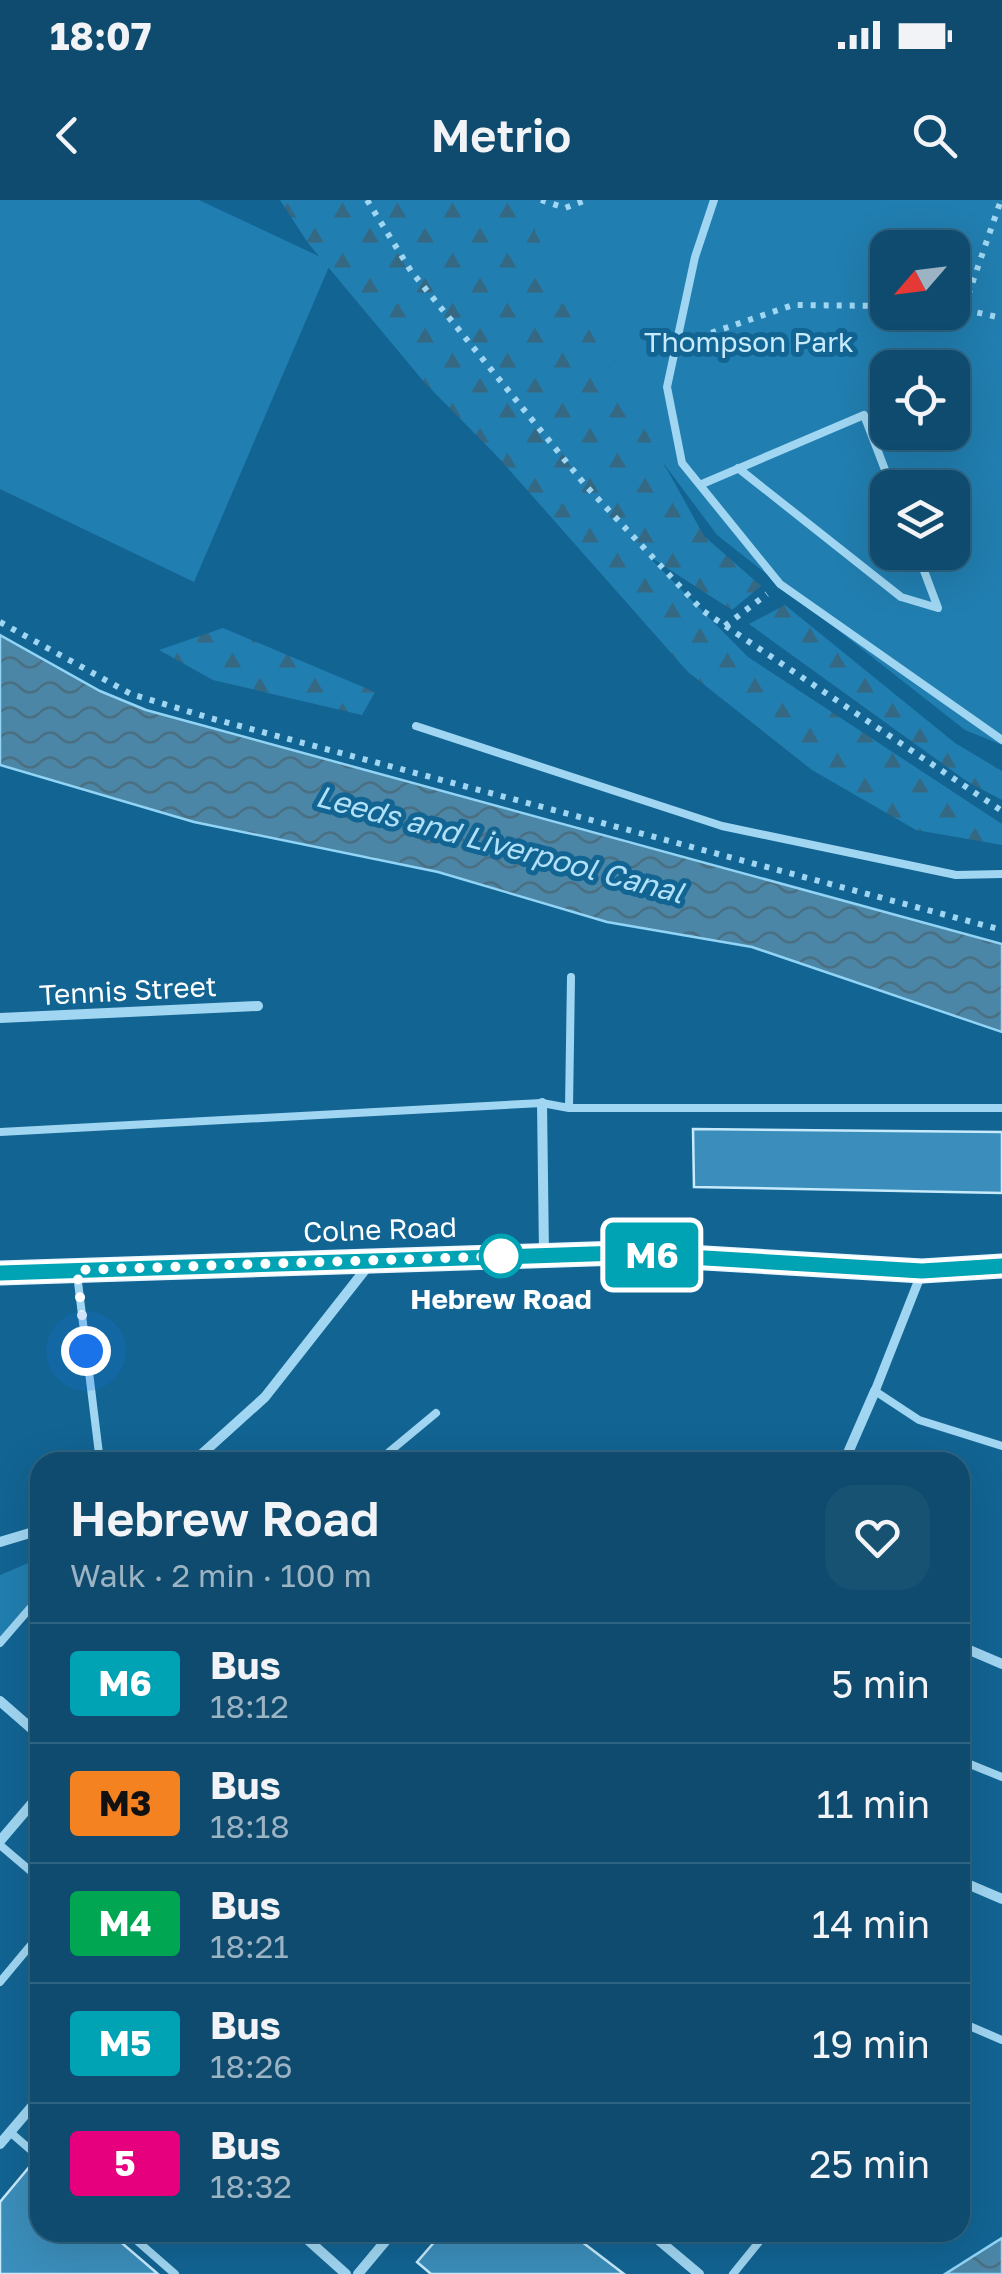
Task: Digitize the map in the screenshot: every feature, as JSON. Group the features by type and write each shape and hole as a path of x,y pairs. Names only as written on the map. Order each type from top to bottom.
{"main road":[{"name":"Colne Road","path":"0,1273 621,1253 922,1271 1002,1266"}],"street":[{"name":"Tennis Street","path":"0,1018 258,1006"},
{"path":"542,1103 544,1255"},
{"path":"205,1452 266,1397 373,1259"},
{"path":"848,1452 922,1271"},
{"path":"0,1542 30,1533"},
{"path":"970,1650 1002,1664"},
{"path":"0,1701 30,1727"},
{"path":"0,1843 30,1806"},
{"path":"970,1885 1002,1899"},
{"path":"0,2144 30,2109"},
{"path":"311,2242 346,2274"},
{"path":"358,2274 385,2242"},
{"path":"661,2242 698,2274"}],"lane":[{"path":"714,200 667,387 682,463 780,584 1002,740"},
{"path":"702,484 864,415 885,470"},
{"path":"738,468 900,597 938,608 924,570"},
{"path":"416,726 722,826 956,876 1002,874"},
{"path":"569,1108 571,977"},
{"path":"0,1132 542,1103 569,1108 1002,1108"},
{"path":"77,1270 99,1452"},
{"path":"875,1391 919,1420 1002,1446"},
{"path":"389,1452 436,1414"},
{"path":"0,1643 30,1617"},
{"path":"970,1764 1002,1777"},
{"path":"0,1843 30,1870"},
{"path":"0,1982 30,1946"},
{"path":"970,2026 1002,2040"},
{"path":"10,2132 30,2149"},
{"path":"138,2242 175,2274"},
{"path":"732,2274 759,2242"}],"path":[{"path":"367,200 411,270 586,486 703,611 1002,811"},
{"path":"541,200 565,208 586,200"},
{"path":"970,290 1001,200"},
{"path":"676,345 794,305 870,306"},
{"path":"970,309 1002,318"},
{"path":"725,626 780,584"},
{"path":"0,622 131,694 1002,930"}],"green space":[{"path":"0,200 199,200 331,262 194,582 0,489"},
{"path":"280,200 540,200 535,232 704,536 761,586 732,610 647,555 748,657 1002,824 1002,845 916,830 812,770 688,672 497,456 425,383 308,243"},
{"name":"Thompson Park","path":"505,200 1002,200 1002,745 965,730 717,535 512,260"},
{"path":"785,605 955,743 1002,771 1002,800 968,782 749,624"},
{"path":"223,628 375,692 362,715 213,680 159,650"},
{"path":"30,1562 30,1602 0,1641 0,1575"}],"water":[{"name":"Leeds and Liverpool Canal","path":"0,635 100,691 146,710 1002,944 1002,1032 752,947 607,922 438,872 194,822 0,765"},
{"path":"1002,2238 1002,2274 945,2274"}],"building":[{"path":"693,1129 1002,1132 1002,1193 694,1187"},
{"path":"30,2166 30,2242 121,2242 158,2274 0,2274 0,2202"},
{"path":"434,2242 582,2242 624,2274 431,2274 417,2262"}],"bus line":[{"name":"M6","path":"0,1273 621,1253 922,1271 1002,1266"}],"place":[{"name":"Hebrew Road","path":"501,1256"}],"route":[{"path":"86,1351 77,1270 507,1256 501,1256"}]}
